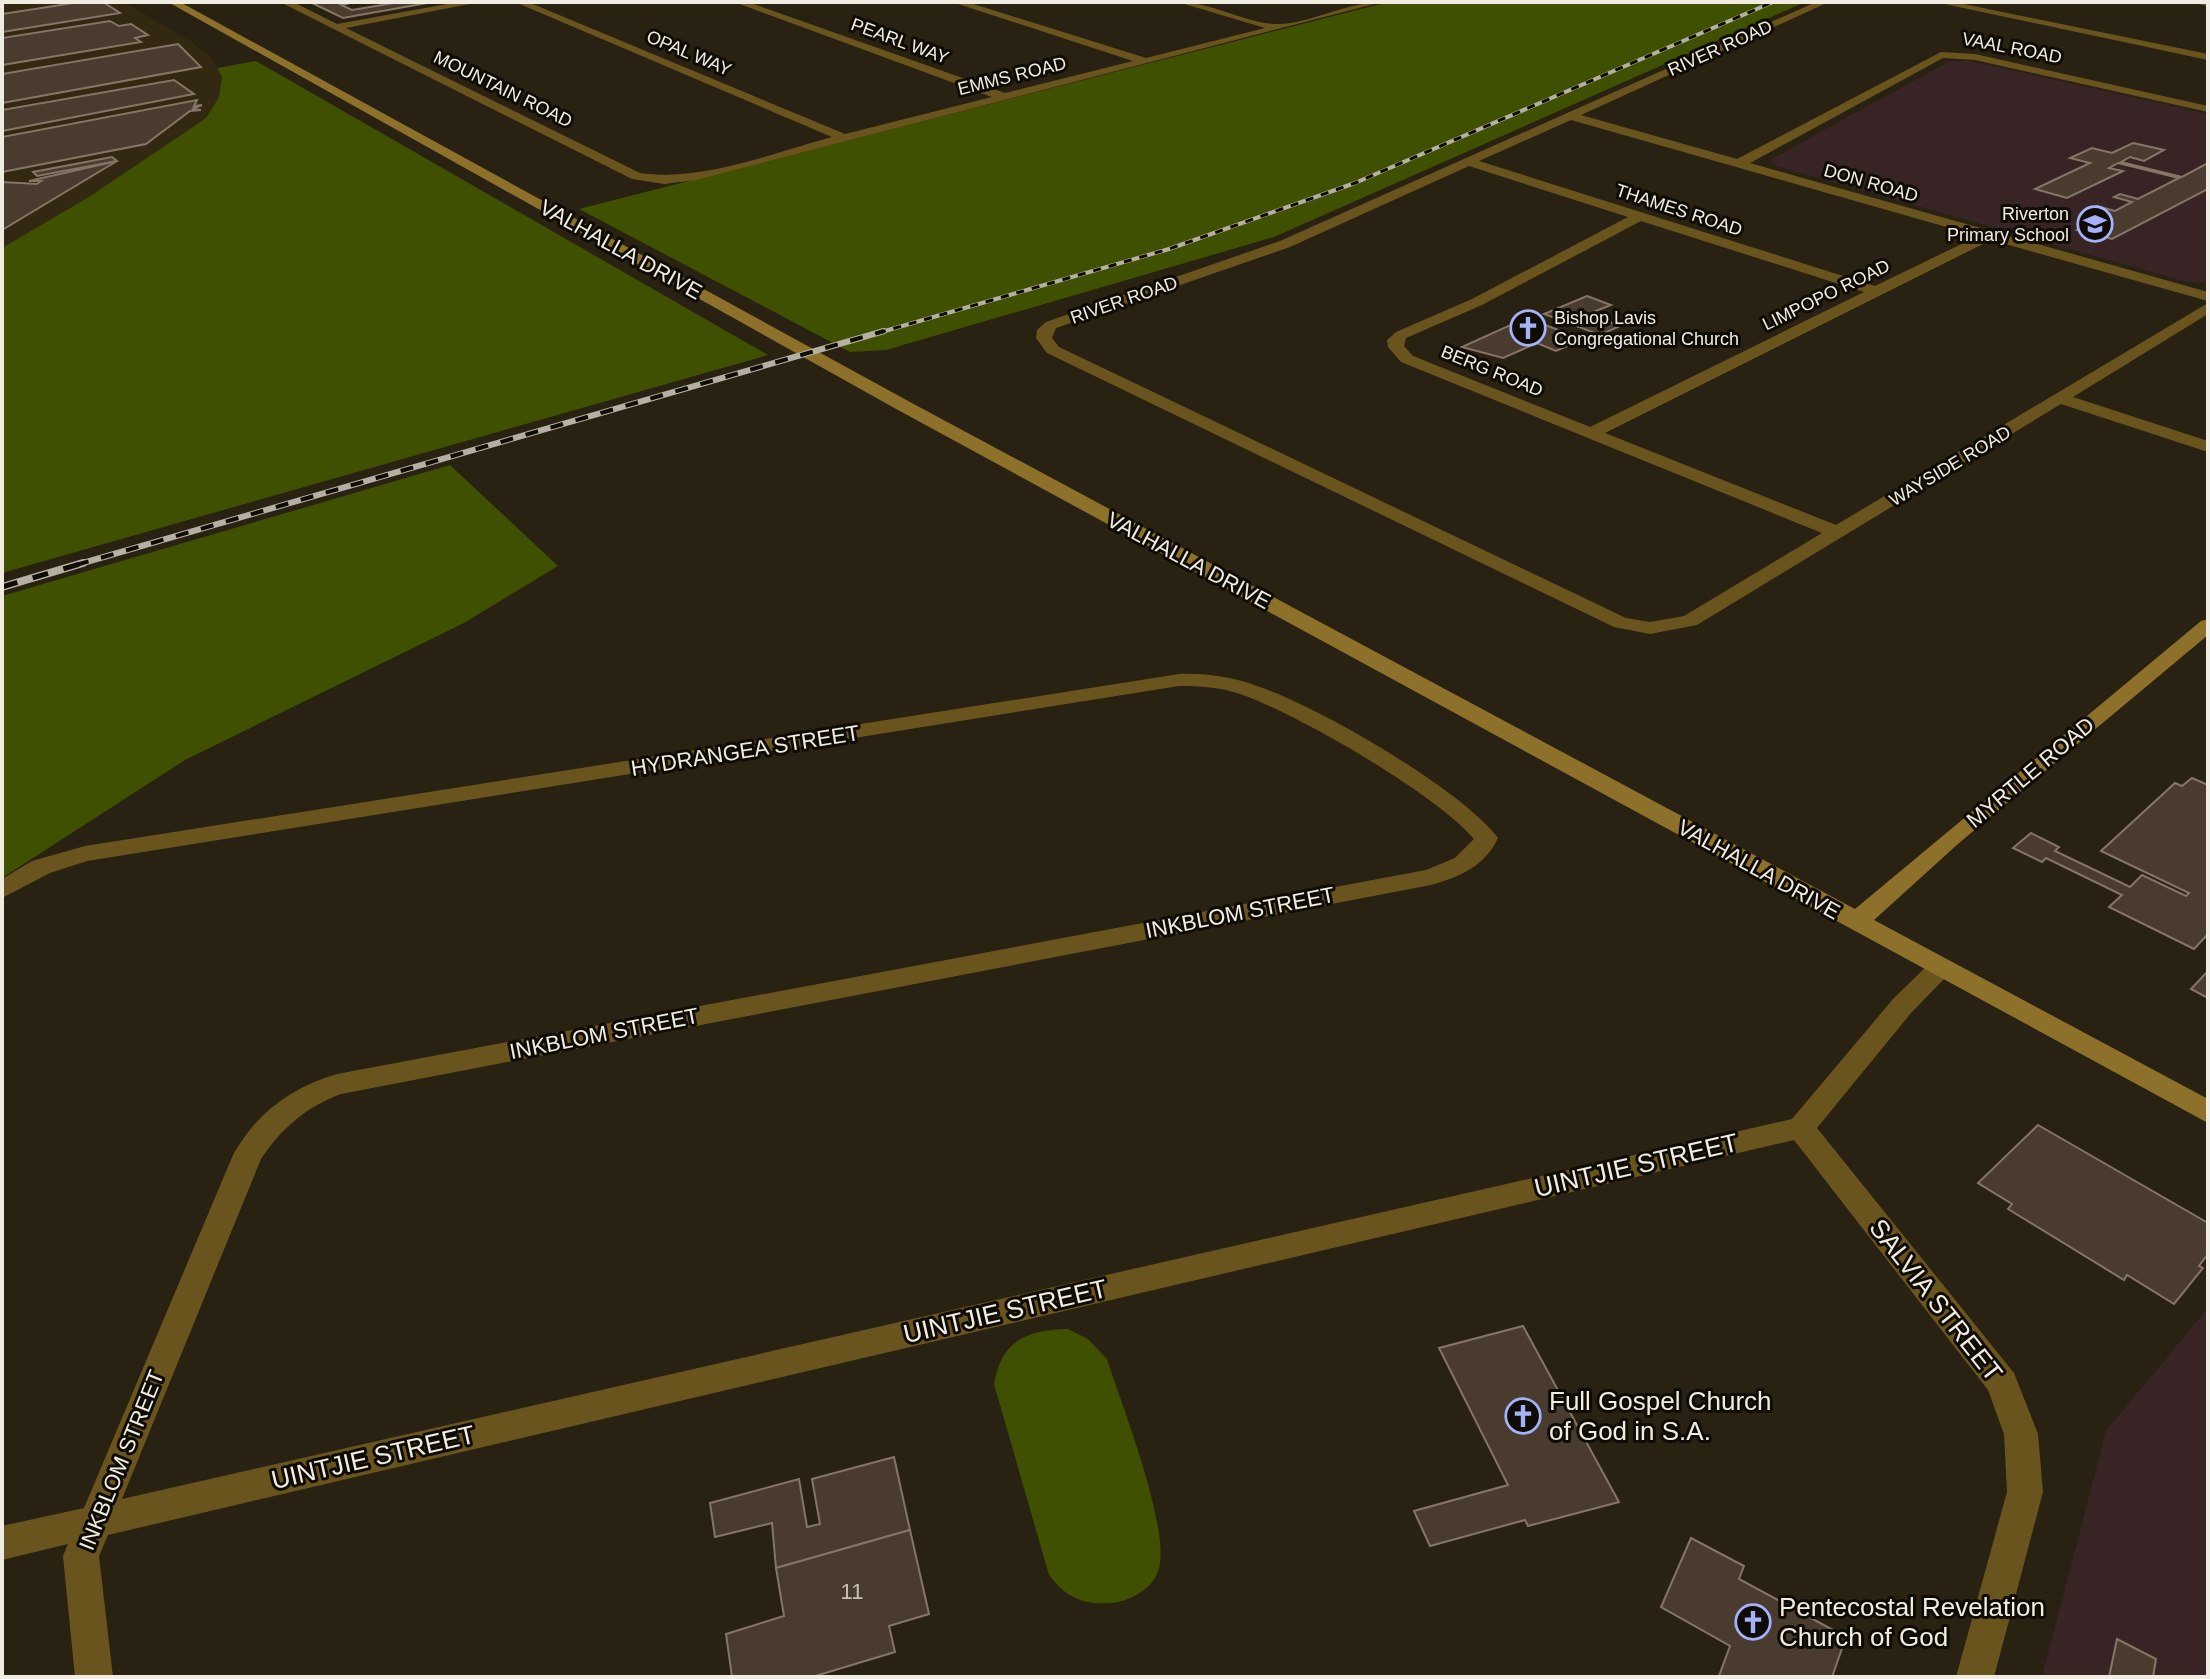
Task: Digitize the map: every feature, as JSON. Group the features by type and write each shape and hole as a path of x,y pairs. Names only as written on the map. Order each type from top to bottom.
{"main road":[{"name":"VALHALLA DRIVE","path":"173,2 822,359 2208,1112"},
{"name":"MYRTLE ROAD","path":"1856,922 1951,838 2208,625"}],"street":[{"name":"MOUNTAIN ROAD","path":"285,2 637,176 655,180"},
{"path":"335,27 475,2"},
{"name":"OPAL WAY","path":"520,2 844,138"},
{"name":"PEARL WAY","path":"739,2 1004,97"},
{"path":"957,2 1145,61"},
{"path":"1183,2 1276,28"},
{"name":"EMMS ROAD","path":"655,180 691,177 1377,2"},
{"name":"RIVER ROAD","path":"1690,621 1650,628 1621,623 1053,350 1044,338 1045,330 1061,321 1285,244 1824,2"},
{"path":"1940,2 2208,57"},
{"path":"2201,2 2208,3"},
{"name":"VAAL ROAD","path":"1738,164 1941,55 1975,57 2208,109"},
{"name":"DON ROAD","path":"1571,116 2208,297"},
{"name":"THAMES ROAD","path":"1468,162 1879,292"},
{"name":"BERG ROAD","path":"1640,216 1477,302 1395,340 1396,347 1407,359 1839,533"},
{"name":"LIMPOPO ROAD","path":"1593,432 1990,235"},
{"name":"WAYSIDE ROAD","path":"1690,621 2208,308"},
{"path":"2061,398 2208,447"},
{"name":"HYDRANGEA STREET","path":"2,890 41,867 85,854 1179,680 1205,679 1260,695 1377,759 1464,814"},
{"name":"INKBLOM STREET","path":"94,1677 81,1556 248,1155 266,1129 303,1096 352,1081 1431,877 1482,850 1486,838 1481,828 1464,814"},
{"path":"1801,1128 1902,1006 1940,968"},
{"name":"UINTJIE STREET","path":"2,1543 1801,1128"},
{"name":"SALVIA STREET","path":"1801,1128 2002,1383 2021,1434 2025,1492 1975,1677"}],"shaded area":[{"path":"2,2 124,2 192,42 211,58 222,77 219,97 206,118 92,195 2,248"},
{"name":"Riverton Primary School","path":"1950,61 1971,61 2208,114 2208,282 2187,282 1776,166 1770,160"},
{"path":"2208,1308 2208,1677 2042,1677 2106,1431"}],"green space":[{"path":"1388,2 1805,2 1274,237 886,350 850,352 579,209"},
{"path":"256,61 768,355 2,573 2,248 92,195 206,118 219,97 222,77 217,68"},
{"path":"450,465 558,566 464,623 185,760 2,878 2,596"},
{"path":"1068,1329 1088,1339 1107,1359 1144,1468 1159,1531 1161,1556 1154,1580 1139,1594 1119,1602 1093,1603 1076,1598 1049,1575 994,1384 1003,1357 1018,1341 1040,1332"}],"building":[{"path":"80,2 103,2 120,13 2,32 2,14"},
{"path":"310,2 344,2 347,4 341,5 352,10 400,2 433,2 343,18"},
{"path":"110,21 119,26 131,24 148,35 135,38 141,42 2,65 2,38"},
{"path":"178,44 201,67 2,103 2,74"},
{"path":"174,80 194,94 2,131 2,110"},
{"path":"197,100 194,106 202,105 192,109 201,110 190,111 146,144 2,172 2,137"},
{"path":"2133,143 2164,150 2144,161 2130,157 2121,162 2182,177 2208,163 2208,189 2112,239 2077,230 2108,214 2090,209 2097,206 2115,211 2132,202 2114,197 2120,194 2138,199 2179,178 2118,163 2109,168 2123,171 2067,198 2035,189 2090,163 2070,158 2092,148 2112,153"},
{"path":"112,157 117,161 37,176 33,172"},
{"path":"117,161 2,230 2,182 37,184 41,181 29,181"},
{"path":"1587,296 1611,305 1588,314 1620,326 1600,335 1544,314"},
{"name":"Bishop Lavis Congregational Church","path":"1526,318 1583,339 1556,351 1537,343 1503,358 1462,347"},
{"path":"2192,778 2208,785 2208,934 2194,949 2109,907 2122,895 2046,858 2042,862 2013,848 2031,833 2059,847 2055,851 2130,887 2142,875 2186,896 2189,893 2101,851 2175,783 2182,786"},
{"path":"2208,971 2208,998 2191,989"},
{"path":"2038,1125 2208,1223 2208,1254 2199,1266 2203,1268 2174,1304 2127,1275 2124,1280 2008,1209 2012,1204 1978,1183"},
{"name":"Full Gospel Church of God in S.A.","path":"1523,1326 1619,1502 1528,1526 1525,1520 1430,1546 1414,1511 1508,1485 1439,1348"},
{"path":"894,1457 910,1530 776,1568 772,1523 715,1537 710,1503 799,1479 807,1527 820,1524 812,1479"},
{"path":"910,1530 929,1614 889,1626 895,1652 812,1677 732,1677 726,1634 784,1616 776,1568"},
{"name":"Pentecostal Revelation Church of God","path":"1691,1538 1744,1566 1739,1579 1846,1637 1832,1677 1719,1676 1730,1646 1661,1607"},
{"path":"2117,1639 2156,1659 2153,1677 2109,1677"}],"railway":[{"path":"878,333 1169,249 1355,183 1773,2"},
{"path":"76,565 884,331"},
{"path":"2,587 83,563"}],"place":[{"name":"Riverton Primary School","path":"2095,224"},
{"name":"Bishop Lavis Congregational Church","path":"1528,328"},
{"name":"Full Gospel Church of God in S.A.","path":"1523,1416"},
{"name":"Pentecostal Revelation Church of God","path":"1753,1622"}]}
